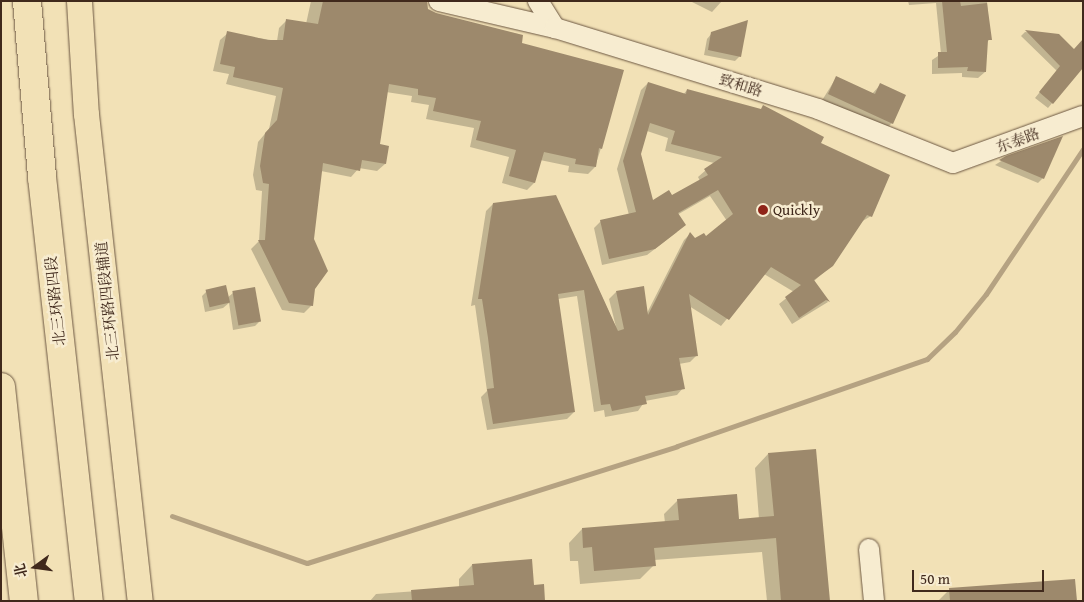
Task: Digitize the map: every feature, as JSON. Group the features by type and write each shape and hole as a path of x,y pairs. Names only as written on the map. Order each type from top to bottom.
{"highway":[{"name":"北三环路四段","path":"27,1 42,177 89,601"},
{"path":"1,387 24,601"}],"main road":[{"name":"北三环路四段辅道","path":"79,1 86,114 140,601"}],"street":[{"name":"致和路","path":"439,1 555,28 818,109 953,163"},
{"path":"538,1 555,28"},
{"name":"东泰路","path":"953,163 1083,116"},
{"path":"868,548 874,601"}],"building":[{"path":"323,1 427,1 428,9 436,13 523,35 522,43 624,70 602,149 599,148 596,167 575,164 576,159 544,152 535,183 509,176 516,150 476,140 481,121 433,111 436,98 418,95 418,89 389,84 380,144 389,146 386,164 362,160 360,171 323,163 314,239 328,271 315,289 313,306 289,303 258,240 265,240 269,184 263,183 260,166 265,133 277,120 283,88 233,77 235,67 220,64 227,31 268,40 283,40 286,19 318,24"},
{"path":"942,1 960,1 961,6 987,3 992,40 988,40 986,72 967,71 968,67 938,68 938,52 947,52"},
{"path":"748,20 741,57 708,50 711,32"},
{"path":"1025,30 1059,34 1074,49 1083,39 1083,68 1053,104 1039,92 1060,66"},
{"path":"836,76 875,94 880,83 906,95 893,124 828,94"},
{"path":"648,82 686,94 687,89 761,109 763,105 824,137 821,143 890,175 872,217 867,215 833,266 814,280 830,302 826,300 799,318 785,297 801,285 771,267 729,320 689,294 698,356 679,358 685,389 645,396 647,404 612,411 610,404 601,405 584,290 558,294 575,412 493,424 487,389 494,388 488,338 482,299 478,299 493,203 556,195 618,331 624,329 616,291 644,286 648,315 690,232 695,238 704,233 706,236 733,214 718,190 678,213 686,225 655,249 609,259 600,220 636,212 623,161","holes":["650,123 675,131 671,144 722,157 704,169 708,175 672,195 669,190 653,200 641,154"]},
{"path":"1063,136 1044,179 999,160 1006,156"},
{"path":"226,285 230,303 210,307 206,290"},
{"path":"255,287 261,321 238,325 232,291"},
{"path":"816,449 830,601 781,601 776,538 654,548 656,566 594,571 592,547 583,548 582,528 679,520 677,499 737,494 739,519 774,516 768,453"},
{"path":"532,559 534,585 544,584 545,601 412,601 411,590 474,585 472,564"},
{"path":"1075,579 1077,601 950,601 949,588"}],"waterway":[{"path":"172,516 307,563 677,446 927,359 955,332 986,294 1083,149"}],"place":[{"name":"Quickly","path":"763,210"}]}
